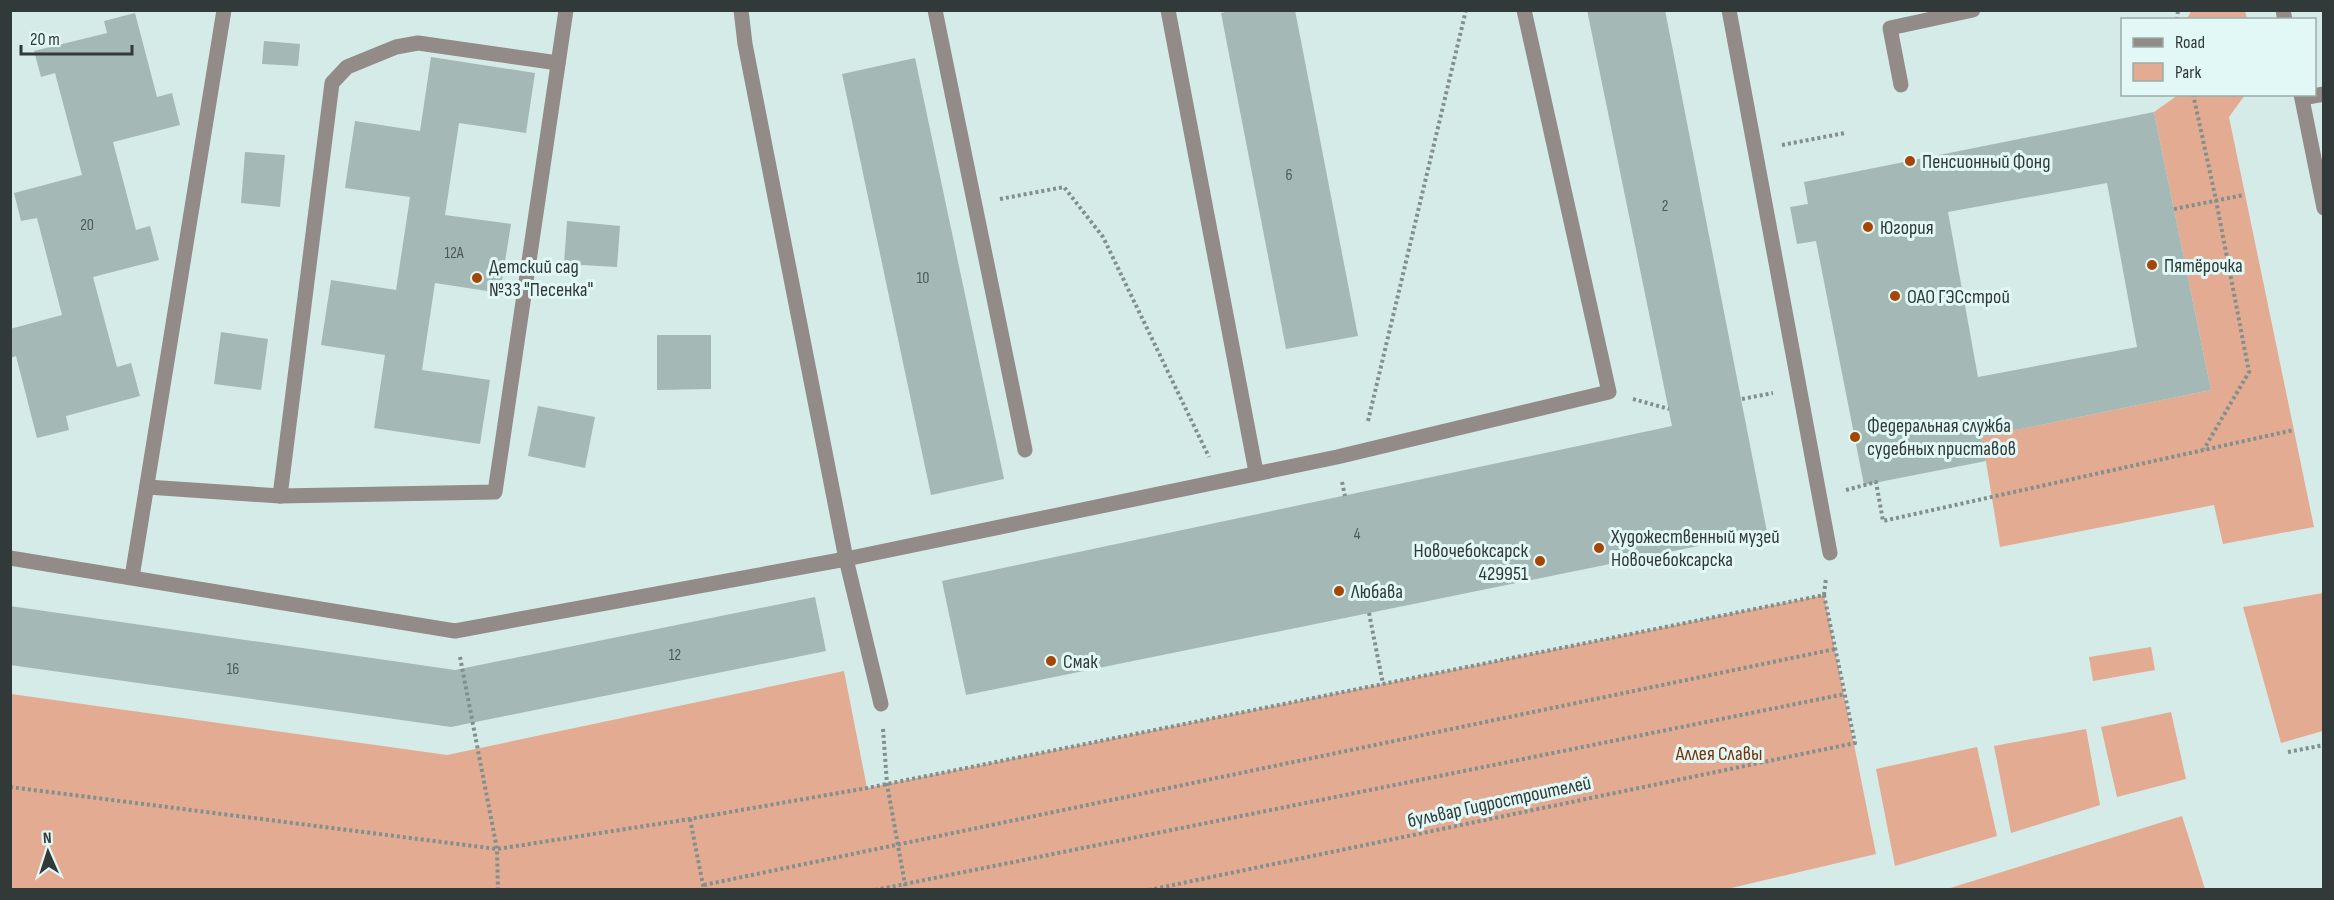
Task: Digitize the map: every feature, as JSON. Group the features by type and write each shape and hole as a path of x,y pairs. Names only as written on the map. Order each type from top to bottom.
{"street":[{"path":"132,577 224,10"},
{"path":"147,487 280,496 495,492 566,10"},
{"path":"741,10 747,56 846,559 881,704"},
{"path":"935,10 1025,450"},
{"path":"1167,10 1256,472"},
{"path":"11,554 132,577 455,631 846,559 1361,451 1609,392 1524,10"},
{"path":"1729,10 1830,553"},
{"path":"1901,85 1890,28 1973,10"},
{"path":"280,496 332,82 347,67 396,47 418,43 558,63"},
{"path":"2302,96 2324,208"}],"path":[{"path":"1361,451 1466,10"},
{"path":"2193,96 2249,372 2204,449"},
{"path":"1754,150 1845,133"},
{"path":"975,204 1064,187 1103,237 1220,480"},
{"path":"2174,209 2244,195"},
{"path":"1609,392 1670,409"},
{"path":"1819,496 1876,482 1883,521 2294,430"},
{"path":"10,787 496,849 690,819 887,784 1824,595 1845,694 874,890"},
{"path":"1369,613 1383,684"},
{"path":"455,631 496,849 498,890"},
{"path":"690,819 704,887 1835,649"},
{"name":"бульвар Гидростроителей","path":"1149,890 1855,743 1845,694"},
{"path":"881,704 887,784 906,890"},
{"path":"2288,752 2324,745"}],"green space":[{"path":"2191,11 2245,11 2247,18 2188,18"},
{"path":"2177,96 2244,96 2229,117 2314,527 2223,544 2214,505 2000,547 1982,437 2211,390 2154,112"},
{"path":"2323,593 2323,731 2281,743 2243,607"},
{"name":"Аллея Славы","path":"1824,595 1876,854 1727,889 11,889 11,694 447,755 844,671 867,788"},
{"path":"2151,647 2155,670 2093,681 2089,657"},
{"path":"2171,712 2186,779 2117,797 2101,727"},
{"path":"2086,729 2100,805 2011,833 1994,746"},
{"path":"1977,747 1997,836 1895,866 1876,769"},
{"path":"2182,816 2205,889 1947,889"}],"building":[{"path":"1233,10 1295,10 1358,336 1286,349 1221,13"},
{"path":"1587,10 1665,10 1767,532 966,695 942,581 1672,426"},
{"path":"135,13 157,97 172,93 180,125 113,142 136,230 150,226 159,260 93,277 117,367 131,363 140,396 66,416 69,430 37,438 16,356 10,358 10,329 62,315 37,218 21,221 14,193 82,175 55,73 41,77 34,51 107,33 104,21"},
{"path":"264,41 300,44 298,66 262,64"},
{"path":"431,57 535,73 526,133 459,123 445,215 511,224 500,293 435,283 422,370 490,380 480,444 374,428 385,355 321,345 331,280 396,290 410,197 345,188 355,121 420,131"},
{"path":"915,58 1004,479 931,495 842,74"},
{"name":"ОАО ГЭСстрой","path":"2154,112 2211,390 1982,437 1986,461 1864,485 1816,241 1797,244 1790,207 1808,204 1804,182","holes":["2107,183 2137,347 1978,377 1948,212"]},
{"path":"245,152 285,155 280,207 241,203"},
{"path":"567,221 620,226 617,267 564,264"},
{"path":"221,332 268,339 261,390 214,384"},
{"path":"657,335 711,335 711,389 657,390"},
{"path":"538,406 595,417 585,468 528,456"},
{"path":"815,597 826,651 451,727 10,665 10,606 455,670"}],"place":[{"name":"Пенсионный Фонд","path":"1910,161"},
{"name":"Югория","path":"1868,227"},
{"name":"Пятёрочка","path":"2152,265"},
{"name":"Детский сад №33 \"Песенка\"","path":"477,278"},
{"name":"ОАО ГЭСстрой","path":"1895,296"},
{"name":"Федеральная служба судебных приставов","path":"1855,437"},
{"name":"Художественный музей Новочебоксарска","path":"1599,548"},
{"name":"Новочебоксарск 429951","path":"1540,561"},
{"name":"Любава","path":"1339,591"},
{"name":"Смак","path":"1051,661"}]}
